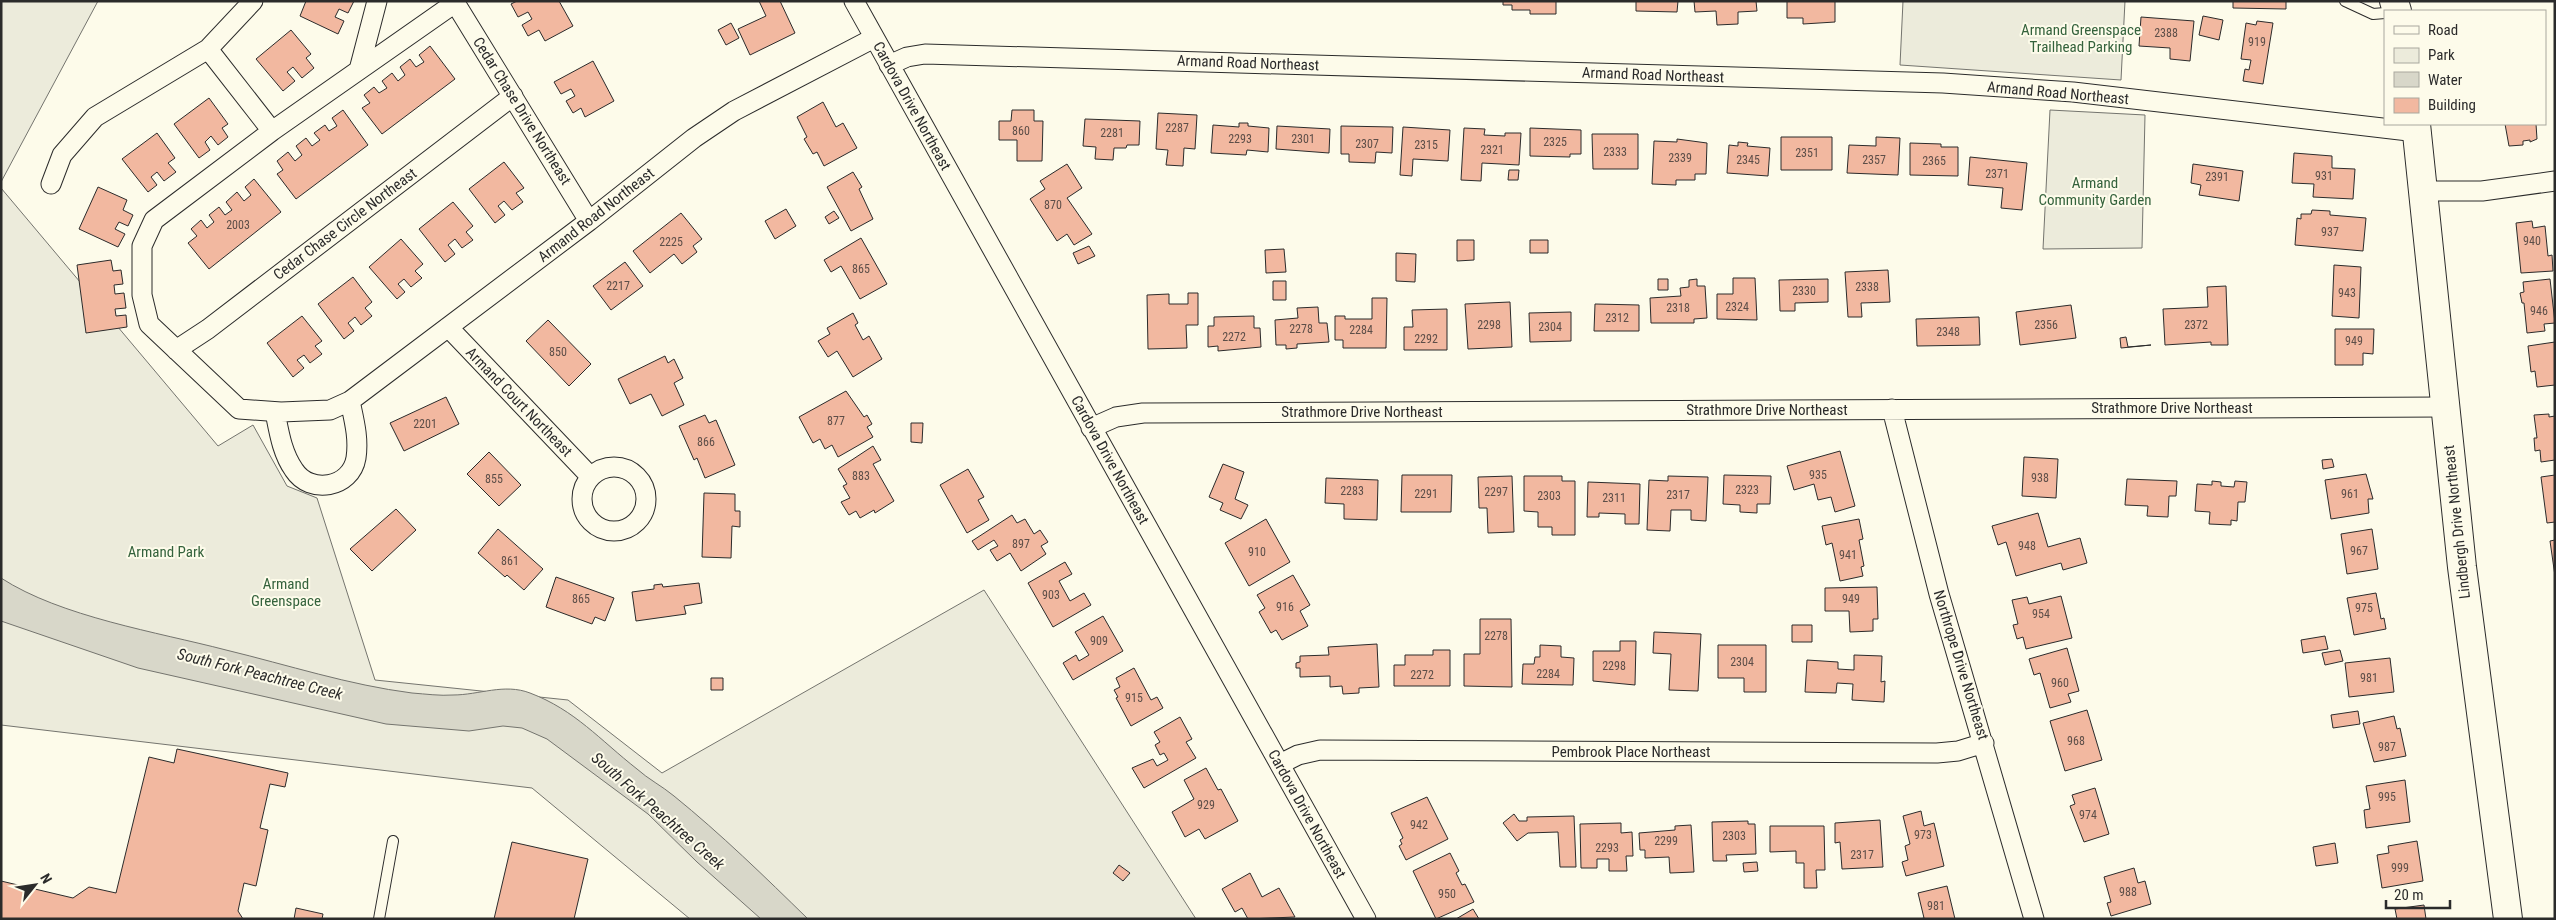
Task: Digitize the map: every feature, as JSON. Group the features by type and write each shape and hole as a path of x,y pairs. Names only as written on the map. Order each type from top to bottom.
{"main road":[{"name":"Lindbergh Drive Northeast","path":"2417,128 2464,585 2508,919"}],"street":[{"path":"51,184 62,155 95,117 208,49 253,1"},
{"path":"359,70 377,1"},
{"name":"Cardova Drive Northeast","path":"854,1 1366,919"},
{"path":"350,401 358,436 356,461 347,477 332,484 320,486 306,482 294,471 282,445 275,412 239,409 149,324 142,295 142,246 154,220 272,131 455,2"},
{"name":"Cedar Chase Drive Northeast","path":"455,2 589,221"},
{"name":"Armand Road Northeast","path":"275,412 330,410 350,401 589,221 694,138 734,111 874,38"},
{"path":"208,49 272,131"},
{"name":"Armand Road Northeast","path":"889,65 907,57 925,54 1943,83 2073,92 2384,125"},
{"name":"Cedar Chase Circle Northeast","path":"176,350 208,329 512,96"},
{"name":"Armand Road Northeast","path":"2388,125 2417,128"},
{"path":"2422,191 2482,191 2555,181"},
{"name":"Armand Court Northeast","path":"448,328 590,476"},
{"name":"Strathmore Drive Northeast","path":"1091,428 1116,417 1144,413 2445,407"},
{"name":"Northrope Drive Northeast","path":"1892,409 1939,594 2034,919"},
{"name":"Pembrook Place Northeast","path":"1280,764 1298,755 1320,750 1937,753 1958,751 1984,743"}],"lane":[{"path":"2345,1 2373,14 2384,13"},
{"path":"378,919 393,841"}],"green space":[{"path":"1,1 98,1 1,182"},
{"name":"Armand Greenspace Trailhead Parking","path":"1903,1 2125,1 2121,80 1900,65"},
{"name":"Armand Community Garden","path":"2050,110 2145,115 2142,248 2043,249"},
{"path":"1,188 218,446 253,425 287,486 317,498 375,680 568,700 662,773 984,590 1196,919 690,919 532,788 1,725"}],"water":[{"name":"South Fork Peachtree Creek","path":"1,578 25,592 52,603 110,622 365,685 412,693 438,695 463,695 501,689 520,690 530,693 546,700 574,717 641,773 674,796 726,841 808,919 761,919 697,862 648,814 547,739 522,728 503,726 469,731 386,724 138,668 1,621"}],"building":[{"path":"306,1 354,1 348,13 339,9 335,17 344,21 338,34 300,16"},
{"path":"517,1 559,1 573,26 545,41 539,30 528,36 522,25 532,19 528,12 518,17 511,4"},
{"path":"759,1 780,1 795,33 750,55 738,29 766,16"},
{"path":"1503,1 1556,1 1556,14 1530,14 1530,10 1512,10 1512,5 1503,5"},
{"path":"1636,1 1678,1 1677,12 1636,11"},
{"path":"1694,1 1756,1 1757,11 1738,12 1738,24 1717,25 1716,11 1695,12"},
{"path":"1787,1 1835,1 1835,22 1803,24 1803,18 1787,18"},
{"path":"2233,1 2286,1 2286,9 2233,8"},
{"path":"2203,16 2223,20 2219,40 2199,35"},
{"path":"2141,17 2194,21 2190,61 2170,59 2170,48 2139,46"},
{"path":"2257,21 2273,23 2263,84 2243,81 2245,69 2249,70 2251,60 2241,59 2246,23 2256,25"},
{"path":"731,23 739,38 726,45 718,30"},
{"path":"291,30 311,54 306,58 314,68 302,78 293,67 287,72 295,81 283,91 256,59"},
{"path":"430,46 455,79 382,134 362,108 370,103 364,95 374,87 379,93 387,88 382,81 392,73 398,81 405,75 400,67 410,59 416,67 424,62 419,55"},
{"path":"593,61 614,101 585,117 581,108 573,113 566,101 575,96 571,89 561,94 554,82"},
{"path":"209,98 228,124 222,128 228,137 218,145 211,136 205,142 210,150 199,158 174,124"},
{"path":"823,102 836,127 843,123 857,148 824,166 817,152 813,154 804,139 807,137 797,117"},
{"path":"343,110 368,145 296,199 277,174 283,170 277,161 288,152 295,161 302,155 296,146 306,138 312,146 320,140 314,133 325,125 329,131 337,126 332,118"},
{"path":"1012,110 1034,110 1034,121 1043,121 1042,161 1017,161 1017,140 999,140 999,121 1011,121"},
{"path":"1158,113 1197,115 1195,149 1184,148 1183,166 1166,165 1168,150 1156,149"},
{"path":"1085,119 1140,121 1139,145 1114,148 1113,160 1095,159 1096,147 1083,146"},
{"path":"1239,123 1269,128 1268,152 1247,150 1246,155 1211,153 1213,125 1239,127"},
{"path":"2505,125 2536,125 2537,139 2530,142 2530,140 2523,141 2523,145 2509,146"},
{"path":"1277,126 1330,129 1329,153 1276,149"},
{"path":"1341,126 1393,127 1392,153 1376,152 1375,163 1349,162 1349,154 1341,154"},
{"path":"1403,127 1450,130 1448,161 1413,159 1412,176 1400,175"},
{"path":"1464,128 1485,129 1484,135 1505,136 1505,133 1521,133 1519,165 1482,163 1481,181 1461,180"},
{"path":"1530,128 1581,130 1581,154 1570,154 1570,157 1530,156"},
{"path":"157,133 175,158 168,163 176,172 164,181 157,172 151,177 157,185 148,192 122,159"},
{"path":"1592,134 1638,134 1638,169 1593,169"},
{"path":"1781,137 1832,137 1832,170 1781,170"},
{"path":"1876,137 1900,138 1898,175 1847,173 1849,145 1876,146"},
{"path":"1677,139 1707,143 1706,174 1695,174 1695,180 1676,180 1676,185 1652,184 1654,141 1677,142"},
{"path":"1738,142 1748,143 1747,146 1770,148 1768,176 1727,173 1729,145 1738,146"},
{"path":"1910,143 1941,144 1941,147 1958,147 1958,176 1910,175"},
{"path":"2294,153 2332,156 2332,168 2355,169 2353,199 2313,197 2314,184 2292,183"},
{"path":"1970,157 2027,163 2022,210 2001,208 2003,188 1968,185"},
{"path":"504,162 524,188 516,193 523,202 512,210 504,201 498,206 505,215 495,223 469,189"},
{"path":"1067,164 1082,188 1067,198 1092,234 1074,245 1067,234 1057,241 1030,199 1045,189 1040,181"},
{"path":"2193,164 2243,171 2239,201 2199,195 2201,185 2191,183"},
{"path":"1509,170 1519,170 1518,180 1508,180"},
{"path":"853,172 862,187 859,189 873,219 851,231 827,187"},
{"path":"254,179 281,212 209,269 188,243 197,236 191,229 201,220 207,228 214,222 209,215 219,207 225,215 232,210 226,202 237,192 244,201 251,195 245,187"},
{"path":"98,187 127,200 123,210 133,215 128,226 119,222 115,229 125,234 118,247 79,229"},
{"path":"453,202 473,226 466,232 473,240 462,248 455,239 448,245 455,254 445,262 419,229"},
{"path":"786,209 796,226 775,239 765,221"},
{"path":"2312,210 2330,211 2330,215 2366,218 2363,251 2295,245 2297,218 2301,219 2301,214 2311,214"},
{"path":"834,211 839,218 829,224 825,217"},
{"path":"681,213 702,239 693,246 697,252 682,264 674,254 650,273 633,251"},
{"path":"2532,221 2533,228 2545,226 2548,256 2552,255 2553,271 2521,273 2516,223"},
{"path":"861,238 887,284 860,299 841,266 831,272 824,260"},
{"path":"401,239 423,264 415,271 422,278 411,287 404,279 398,284 405,292 397,299 369,267"},
{"path":"1457,240 1474,240 1474,260 1457,261"},
{"path":"1530,240 1548,240 1548,253 1530,253"},
{"path":"1089,246 1095,256 1078,264 1073,253"},
{"path":"1284,249 1286,272 1266,273 1265,250"},
{"path":"1396,253 1416,254 1415,282 1396,281"},
{"path":"111,260 113,271 121,270 123,284 114,285 115,294 124,293 126,308 115,309 116,316 126,315 127,327 86,333 77,265"},
{"path":"625,262 643,286 611,310 593,286"},
{"path":"2334,265 2361,267 2359,318 2332,316"},
{"path":"1888,270 1890,302 1861,303 1862,317 1848,317 1845,272"},
{"path":"353,277 372,302 365,308 372,316 361,325 355,317 348,323 354,331 344,339 318,304"},
{"path":"1733,278 1755,278 1757,320 1717,319 1717,294 1733,294"},
{"path":"1658,279 1668,279 1668,290 1658,290"},
{"path":"1697,279 1697,286 1705,286 1707,318 1694,319 1694,323 1651,323 1650,298 1681,296 1680,288 1689,287 1689,280"},
{"path":"1828,279 1828,302 1795,303 1795,311 1780,311 1779,280"},
{"path":"2550,279 2555,323 2544,324 2545,331 2527,333 2524,303 2522,303 2520,293 2524,292 2523,282"},
{"path":"1273,281 1286,281 1286,300 1273,300"},
{"path":"2226,286 2228,345 2211,345 2211,342 2165,345 2163,309 2208,307 2207,287"},
{"path":"1188,293 1198,293 1198,325 1186,325 1187,348 1148,349 1147,295 1169,294 1169,304 1188,304"},
{"path":"1372,298 1387,298 1386,348 1343,348 1343,340 1335,340 1335,316 1345,316 1345,319 1372,319"},
{"path":"1510,302 1512,347 1468,349 1465,304"},
{"path":"1595,304 1639,305 1639,331 1594,331"},
{"path":"2071,305 2076,338 2020,345 2016,312"},
{"path":"1318,307 1319,323 1327,323 1329,342 1297,344 1297,348 1286,349 1286,345 1276,345 1275,320 1298,318 1297,308"},
{"path":"1447,309 1447,350 1404,350 1404,327 1413,327 1412,310"},
{"path":"1571,312 1571,341 1530,342 1529,313"},
{"path":"853,313 858,323 855,325 863,340 869,336 882,359 853,377 837,351 828,357 818,341 830,334 827,328"},
{"path":"302,316 322,341 315,346 322,354 310,363 304,355 297,360 304,368 293,377 267,343"},
{"path":"1254,316 1254,328 1260,328 1261,347 1218,351 1218,346 1208,347 1208,326 1214,326 1214,317"},
{"path":"1979,317 1980,345 1917,346 1916,319"},
{"path":"548,320 591,364 569,386 526,341"},
{"path":"2335,329 2374,329 2373,354 2363,353 2363,365 2335,365"},
{"path":"2126,337 2128,347 2151,345 2121,348 2120,338"},
{"path":"2555,342 2555,385 2537,387 2535,371 2531,372 2528,346"},
{"path":"665,356 668,363 674,359 683,378 674,383 684,405 662,416 651,394 630,404 618,379"},
{"path":"846,391 864,417 867,415 872,424 867,427 873,437 838,457 832,445 825,449 820,439 813,443 799,417"},
{"path":"446,397 459,424 404,451 390,423"},
{"path":"2549,414 2549,417 2555,416 2555,460 2541,462 2540,450 2535,451 2534,438 2537,438 2534,415"},
{"path":"705,415 709,423 716,420 735,465 705,478 697,458 694,460 679,426"},
{"path":"911,423 923,423 922,443 911,442"},
{"path":"873,446 881,460 873,464 894,501 875,513 874,510 860,518 856,511 849,515 841,502 850,498 843,486 847,484 838,469"},
{"path":"1840,451 1855,506 1835,512 1831,497 1818,500 1814,484 1794,490 1787,466"},
{"path":"489,452 521,485 499,506 467,474"},
{"path":"2024,457 2058,459 2056,498 2022,496"},
{"path":"2332,459 2334,467 2323,469 2322,460"},
{"path":"1223,464 1244,472 1235,499 1248,505 1241,519 1220,510 1223,503 1209,497"},
{"path":"968,469 984,497 978,500 989,520 967,533 940,485"},
{"path":"2366,474 2373,499 2368,499 2369,513 2331,519 2325,480"},
{"path":"1402,475 1452,475 1451,512 1401,512"},
{"path":"1724,475 1771,476 1770,504 1757,504 1757,513 1740,512 1740,505 1723,504"},
{"path":"2555,475 2555,522 2547,523 2541,477"},
{"path":"1512,476 1514,532 1488,533 1487,508 1479,508 1478,477"},
{"path":"1524,476 1562,476 1562,481 1575,481 1575,535 1552,535 1552,527 1538,527 1538,512 1524,511"},
{"path":"1668,476 1708,477 1706,521 1691,520 1691,510 1671,510 1670,531 1647,530 1649,480 1668,481"},
{"path":"1326,478 1378,480 1377,520 1344,519 1344,504 1325,503"},
{"path":"2127,479 2177,481 2176,496 2169,496 2168,517 2147,516 2148,506 2125,505"},
{"path":"2212,481 2221,482 2221,486 2234,487 2235,481 2247,482 2245,502 2238,502 2237,521 2231,520 2231,525 2209,524 2210,512 2195,511 2197,484 2212,485"},
{"path":"1588,482 1640,484 1639,524 1625,524 1625,514 1599,513 1599,517 1587,517"},
{"path":"704,493 735,494 735,511 740,511 740,527 732,526 731,558 702,557"},
{"path":"396,509 416,530 372,571 350,549"},
{"path":"2038,513 2048,547 2080,538 2087,563 2063,570 2061,563 2016,576 2006,542 1998,545 1992,526"},
{"path":"1012,515 1017,523 1025,519 1034,534 1040,530 1048,542 1041,546 1046,554 1021,571 1010,553 997,561 990,550 998,546 994,540 978,550 972,541"},
{"path":"1266,519 1290,562 1249,586 1225,543"},
{"path":"1859,519 1863,539 1859,540 1864,566 1861,567 1863,576 1840,581 1832,543 1826,545 1822,526"},
{"path":"498,529 543,569 524,590 507,575 505,577 478,553"},
{"path":"2372,529 2378,569 2347,574 2341,534"},
{"path":"2555,540 2555,576 2550,541"},
{"path":"1065,562 1072,574 1059,581 1070,601 1084,593 1091,605 1053,627 1028,583"},
{"path":"1293,575 1310,605 1300,611 1308,626 1282,640 1276,630 1271,633 1259,612 1265,608 1257,595"},
{"path":"556,577 614,598 605,621 595,617 592,624 546,607"},
{"path":"699,583 702,603 684,606 686,614 636,621 632,592 654,589 654,585 662,584 663,587"},
{"path":"1877,587 1878,619 1873,619 1873,631 1850,632 1849,611 1825,611 1825,588"},
{"path":"2376,593 2381,619 2384,618 2386,629 2354,635 2347,598"},
{"path":"2061,596 2072,638 2026,649 2023,637 2017,639 2013,625 2018,624 2012,600 2027,597 2029,604"},
{"path":"1103,616 1123,651 1073,680 1063,663 1076,655 1079,661 1089,655 1075,632"},
{"path":"1480,619 1511,619 1512,687 1464,686 1464,654 1480,654"},
{"path":"1792,625 1812,625 1812,642 1792,642"},
{"path":"1654,632 1701,634 1698,691 1669,690 1671,654 1653,653"},
{"path":"2325,636 2328,649 2303,653 2301,640"},
{"path":"1620,641 1636,641 1635,685 1593,681 1593,651 1620,651"},
{"path":"1377,644 1379,687 1359,688 1359,693 1343,694 1342,686 1330,687 1330,676 1300,677 1300,668 1296,668 1296,663 1300,662 1300,656 1329,655 1328,647"},
{"path":"1540,645 1561,646 1561,657 1574,658 1573,685 1522,684 1523,664 1534,664 1535,657 1540,657"},
{"path":"1718,645 1766,645 1766,692 1744,692 1744,678 1718,678"},
{"path":"2067,648 2079,691 2068,694 2071,702 2050,708 2040,673 2034,675 2029,659"},
{"path":"1433,650 1450,650 1450,686 1394,686 1394,665 1405,665 1405,655 1433,655"},
{"path":"2340,650 2343,661 2325,665 2322,653"},
{"path":"1854,655 1882,656 1881,682 1885,681 1884,702 1852,700 1853,684 1837,683 1836,693 1805,692 1807,660 1838,662 1838,669 1854,670"},
{"path":"2390,658 2394,692 2349,697 2345,663"},
{"path":"1134,668 1151,700 1157,697 1163,708 1131,726 1116,698 1118,697 1114,690 1120,687 1116,678"},
{"path":"711,678 723,678 723,690 711,690"},
{"path":"2087,710 2102,760 2065,771 2050,721"},
{"path":"2358,711 2360,724 2333,728 2331,715"},
{"path":"2394,716 2397,729 2400,728 2406,756 2374,762 2363,723"},
{"path":"1180,717 1192,739 1186,742 1196,758 1144,788 1132,768 1153,759 1157,766 1168,760 1164,753 1160,755 1155,745 1160,742 1154,732"},
{"path":"177,749 288,773 285,787 270,784 260,828 268,830 256,886 244,883 238,911 243,919 1,919 1,881 73,898 89,887 116,893 149,757 174,763"},
{"path":"1206,768 1218,790 1221,789 1238,821 1205,839 1199,829 1185,837 1172,812 1194,799 1184,780"},
{"path":"2405,780 2410,822 2366,828 2364,810 2370,809 2366,786"},
{"path":"2095,788 2109,834 2084,842 2070,806 2075,804 2072,795"},
{"path":"1427,797 1448,839 1406,860 1399,846 1402,844 1400,840 1403,838 1391,813"},
{"path":"1921,811 1924,826 1934,823 1944,866 1906,876 1902,862 1908,860 1905,846 1910,844 1903,816"},
{"path":"1514,814 1519,821 1527,821 1527,817 1574,816 1576,867 1560,867 1558,832 1528,833 1517,841 1503,823"},
{"path":"1880,820 1883,867 1842,869 1840,842 1835,843 1835,823"},
{"path":"1748,821 1748,824 1755,824 1756,854 1726,855 1727,861 1713,861 1712,822"},
{"path":"1621,823 1621,833 1632,832 1633,856 1626,856 1627,871 1609,871 1609,859 1597,859 1597,868 1581,868 1580,824"},
{"path":"1691,825 1694,872 1670,873 1669,857 1645,858 1645,850 1640,850 1639,833 1675,830 1675,826"},
{"path":"1770,826 1824,826 1825,870 1816,870 1817,888 1804,888 1804,863 1796,863 1796,851 1770,852"},
{"path":"2417,841 2423,881 2382,888 2377,855 2389,853 2388,846"},
{"path":"512,842 588,859 574,919 494,919"},
{"path":"2335,843 2338,863 2316,866 2313,847"},
{"path":"1450,853 1459,871 1456,873 1462,885 1465,884 1474,902 1436,919 1413,871"},
{"path":"1757,862 1758,871 1744,872 1743,863"},
{"path":"1119,865 1130,873 1123,881 1113,873"},
{"path":"2134,868 2138,883 2145,881 2151,904 2111,916 2107,903 2111,902 2104,877"},
{"path":"1250,873 1262,897 1279,888 1295,917 1248,919 1242,908 1235,912 1222,889"},
{"path":"1947,886 1955,919 1920,919 1924,918 1918,893"},
{"path":"2424,905 2426,919 2397,919 2395,909"},
{"path":"296,908 323,914 322,919 294,919"},
{"path":"1473,909 1479,919 1456,919"}],"park label":[{"name":"Armand Park","path":"166,552"},
{"name":"Armand Greenspace","path":"286,592"}]}
